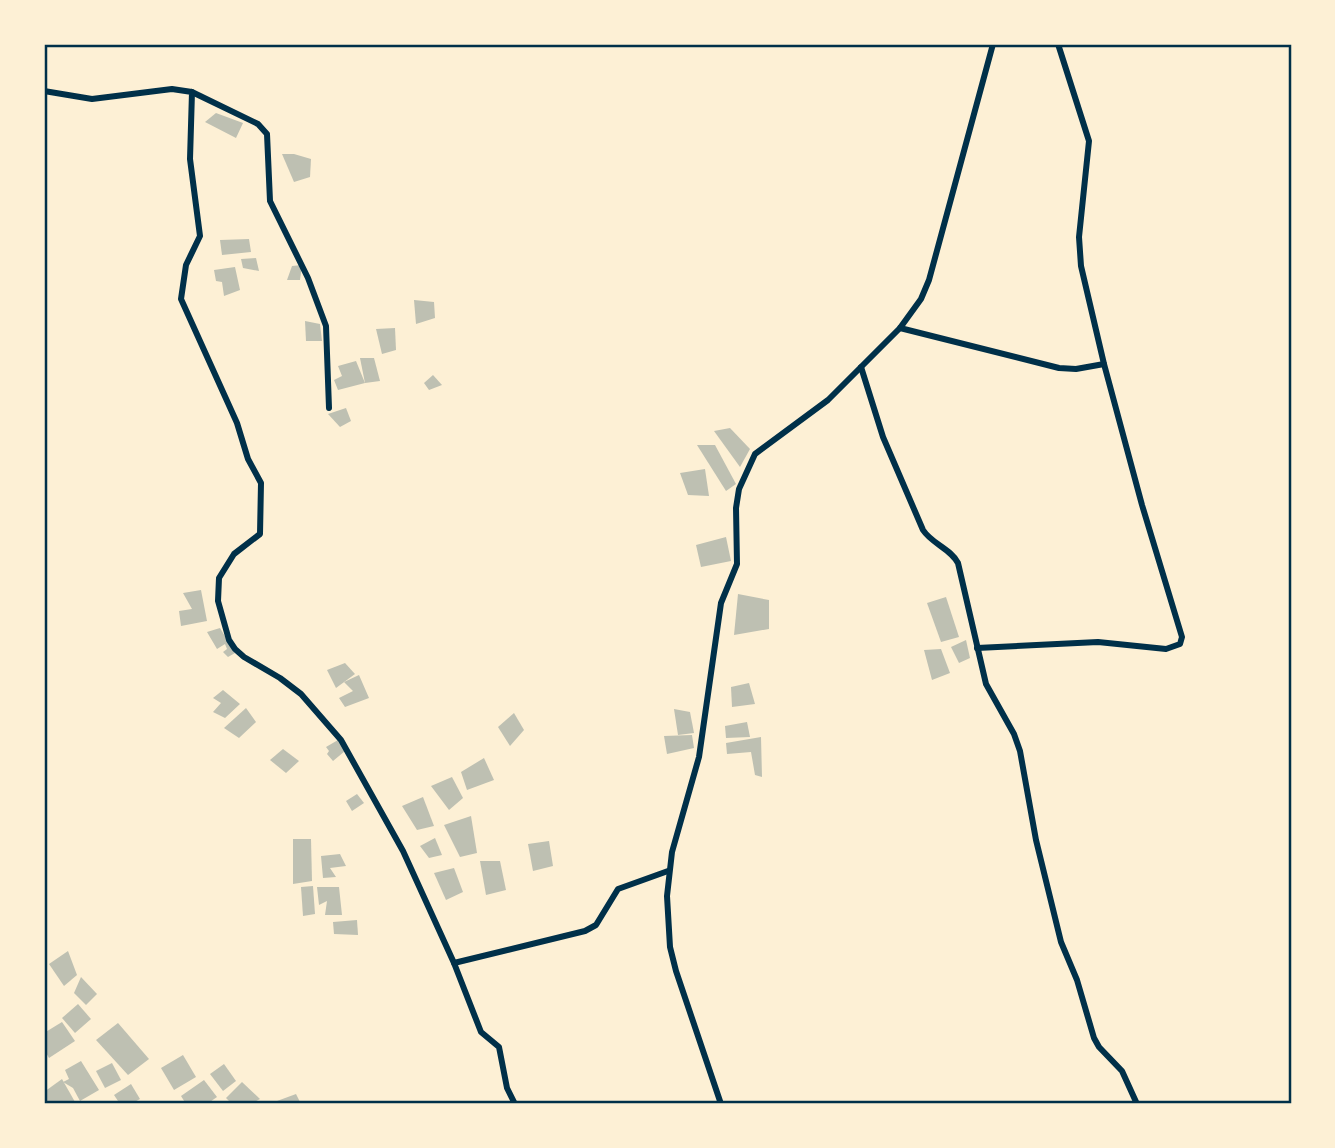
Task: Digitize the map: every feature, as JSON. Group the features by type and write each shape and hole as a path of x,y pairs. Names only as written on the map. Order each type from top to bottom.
{"street":[{"path":"721,1104 670,947 667,921 668,872 696,770 722,603 737,564 736,509 739,489 755,454 820,407 900,328 921,299 929,280 993,44"},
{"path":"977,648 1098,642 1166,649 1180,644 1180,628 1142,505 1104,364 1079,250 1089,141 1058,44"},
{"path":"44,91 92,99 172,89 192,92 258,124 267,134 270,201 309,278 326,326 330,408"},
{"path":"192,92 190,159 200,236 186,265 181,299 237,423 248,459 261,487 260,534 234,554 217,585 226,633 235,649 291,685 336,732 403,850 454,963 481,1032 499,1047 507,1088 515,1104"},
{"path":"900,328 1059,369 1104,364"},
{"path":"861,367 883,437 923,530 928,537 953,554 958,563 989,691 1014,734 1020,751 1043,870 1061,942 1080,989 1090,1029 1099,1047 1125,1077 1137,1104"},
{"path":"454,963 585,930 596,925 618,889 668,872"}],"building":[{"path":"216,113 243,123 236,138 205,122"},
{"path":"282,154 311,159 310,177 294,182"},
{"path":"249,239 251,252 222,255 220,240"},
{"path":"256,258 259,271 243,268 241,259"},
{"path":"302,265 300,280 287,280 292,266"},
{"path":"235,267 240,290 224,296 222,282 216,281 214,270"},
{"path":"414,300 434,302 435,318 416,324"},
{"path":"305,321 320,324 322,341 306,341"},
{"path":"395,328 396,350 382,354 376,329"},
{"path":"360,358 374,358 380,381 365,383"},
{"path":"356,361 365,383 338,390 334,380 342,376 338,366"},
{"path":"433,375 442,385 429,390 424,383"},
{"path":"346,408 351,421 340,427 328,414"},
{"path":"730,428 750,449 740,467 714,431"},
{"path":"697,445 715,445 736,484 726,491"},
{"path":"705,469 709,496 688,495 680,473"},
{"path":"726,537 731,561 701,567 696,545"},
{"path":"201,590 207,621 181,626 179,611 192,609 183,593"},
{"path":"738,594 769,600 769,629 734,635"},
{"path":"946,597 959,637 941,642 927,603"},
{"path":"220,628 235,653 228,657 223,652 227,649 225,644 217,649 207,632"},
{"path":"966,640 970,658 959,663 951,647"},
{"path":"941,649 950,673 932,680 924,650"},
{"path":"345,663 355,674 336,688 327,670"},
{"path":"359,675 369,698 345,707 339,698 353,691 344,682"},
{"path":"749,683 755,704 732,707 731,687"},
{"path":"223,690 240,704 225,718 213,712 221,703 213,698"},
{"path":"246,708 256,722 239,738 224,728"},
{"path":"674,709 690,712 694,733 678,735"},
{"path":"514,713 524,730 510,746 498,727"},
{"path":"747,722 750,737 726,738 725,726"},
{"path":"692,735 694,748 667,754 664,736"},
{"path":"761,737 762,777 755,775 751,752 727,754 726,743"},
{"path":"338,740 345,751 333,761 327,754 329,751 326,747"},
{"path":"283,749 299,761 286,773 270,760"},
{"path":"484,758 494,780 467,790 461,772"},
{"path":"452,777 463,798 449,810 431,786"},
{"path":"357,794 364,803 352,811 346,801"},
{"path":"423,797 434,826 417,830 402,806"},
{"path":"471,816 477,853 460,857 444,825"},
{"path":"435,838 442,855 429,858 420,846"},
{"path":"293,839 311,839 312,881 293,884"},
{"path":"549,841 553,866 533,871 528,844"},
{"path":"340,854 346,866 330,868 336,877 323,878 321,856"},
{"path":"480,861 500,861 506,890 486,895"},
{"path":"454,868 463,892 446,900 434,873"},
{"path":"313,886 315,914 303,916 301,887"},
{"path":"317,887 339,887 342,915 325,915 327,901 319,905"},
{"path":"357,920 358,935 334,934 333,922"},
{"path":"68,951 77,975 64,986 49,964"},
{"path":"81,977 97,994 86,1005 74,993"},
{"path":"78,1004 91,1019 75,1033 62,1018"},
{"path":"62,1022 75,1041 49,1058 44,1049 44,1033"},
{"path":"118,1023 149,1059 128,1075 96,1040"},
{"path":"183,1055 196,1077 174,1090 161,1068"},
{"path":"81,1061 99,1090 80,1101 73,1088 63,1082 69,1079 65,1070"},
{"path":"112,1063 121,1080 105,1088 96,1071"},
{"path":"224,1064 236,1081 223,1091 210,1074"},
{"path":"62,1079 75,1102 47,1104 44,1092"},
{"path":"204,1080 217,1097 207,1104 186,1104 181,1096"},
{"path":"242,1082 260,1099 251,1104 232,1104 226,1098"},
{"path":"131,1084 140,1099 131,1104 120,1104 114,1095"},
{"path":"296,1094 301,1104 278,1104 277,1101"}]}
